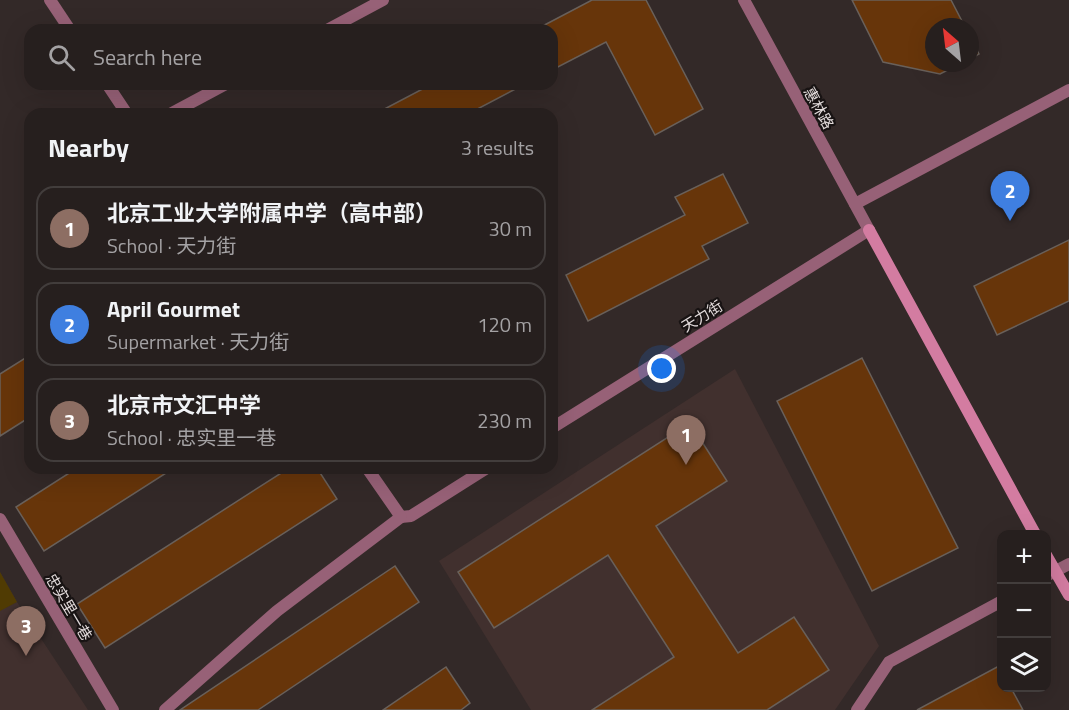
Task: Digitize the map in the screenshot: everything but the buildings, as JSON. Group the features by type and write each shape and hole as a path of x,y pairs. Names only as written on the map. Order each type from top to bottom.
{"main road":[{"path":"868,230 1033,530"},
{"path":"1051,574 1069,595"}],"street":[{"path":"50,0 66,24"},
{"path":"338,24 383,0"},
{"name":"惠林路","path":"744,0 868,230"},
{"path":"111,90 123,108"},
{"path":"181,108 215,90"},
{"path":"855,204 1069,90"},
{"name":"天力街","path":"558,424 868,230"},
{"path":"372,474 406,516"},
{"path":"165,710 277,611 406,516 477,474"},
{"name":"忠实里一巷","path":"0,519 113,710"},
{"path":"1051,574 1069,564"},
{"path":"857,710 889,662 997,604"}],"shaded area":[{"path":"735,369 879,646 835,710 531,710 439,561"},
{"path":"0,572 17,602 88,710 0,710"},
{"path":"0,572 17,602 0,611"}],"place":[{"name":"April Gourmet","path":"1010,221"},
{"name":"北京工业大学附属中学（高中部）","path":"686,465"},
{"name":"北京市文汇中学","path":"26,656"}]}
